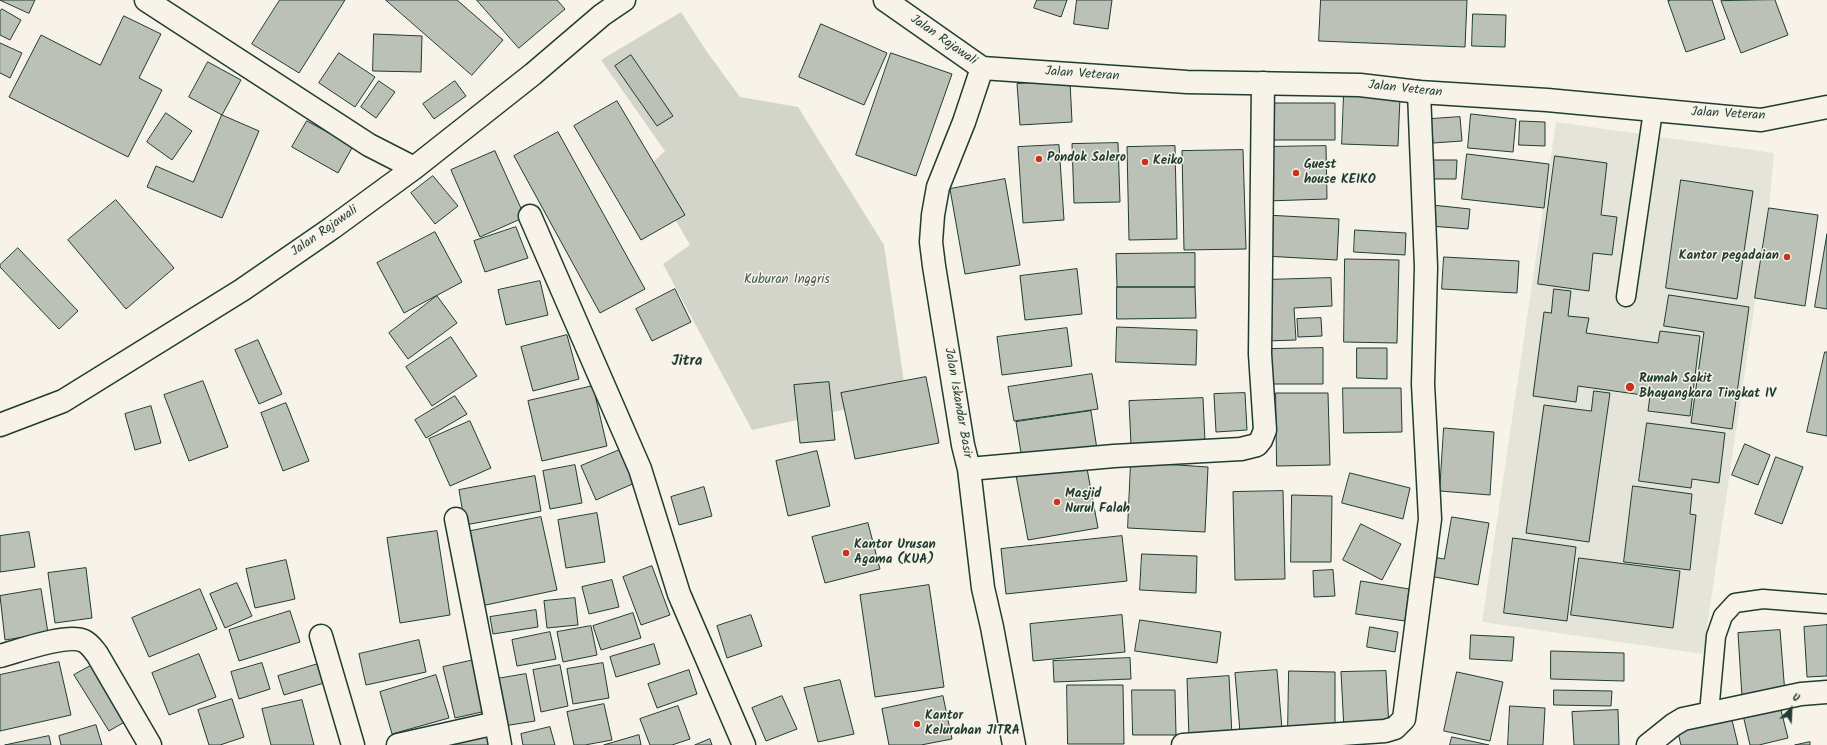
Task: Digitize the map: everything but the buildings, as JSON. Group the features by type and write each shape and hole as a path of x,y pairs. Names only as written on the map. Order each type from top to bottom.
{"street":[{"path":"146,0 369,145 414,168"},
{"name":"Jalan Rajawali","path":"0,425 63,401 242,290 326,232 414,168 533,74 600,7 624,0"},
{"name":"Jalan Rajawali","path":"885,0 982,68"},
{"name":"Jalan Veteran","path":"982,68 1187,82 1360,85 1419,92 1547,100 1761,120 1827,108"},
{"name":"Jalan Iskandar Basir","path":"982,68 964,122 938,187 933,215 931,242 961,430 969,469 983,588 1014,745"},
{"path":"969,469 1114,456 1241,448 1251,447 1260,442 1265,430 1260,354 1263,83"},
{"path":"1183,745 1385,732 1394,728 1404,719 1430,519 1423,384 1426,267 1419,92"},
{"path":"530,216 640,469 679,594 744,745"},
{"path":"456,519 500,745"},
{"path":"321,636 353,745"},
{"path":"0,656 61,640 74,638 84,641 91,646 97,654 150,745"},
{"path":"1648,745 1683,719 1801,694 1827,692"},
{"path":"398,745 496,723"}],"lane":[{"path":"1626,297 1653,111"},
{"path":"1709,713 1716,636 1723,616 1736,603 1763,599 1827,604"}],"shaded area":[{"name":"Rumah Sakit Bhayangkara Tingkat IV","path":"1556,122 1774,153 1769,208 1703,654 1482,622"}],"green space":[{"name":"Kuburan Inggris","path":"681,12 707,52 740,97 798,107 884,245 906,396 752,430 663,264 690,245 646,169 665,151 601,60"}],"place":[{"name":"Pondok Salero","path":"1039,159"},
{"name":"Keiko","path":"1145,162"},
{"name":"Guest house KEIKO","path":"1296,173"},
{"name":"Kantor pegadaian","path":"1787,257"},
{"name":"Rumah Sakit Bhayangkara Tingkat IV","path":"1630,387"},
{"name":"Masjid Nurul Falah","path":"1057,502"},
{"name":"Kantor Urusan Agama (KUA)","path":"846,553"},
{"name":"Kantor Kelurahan JITRA","path":"917,724"}],"district":[{"name":"Jitra","path":"687,362"}]}
